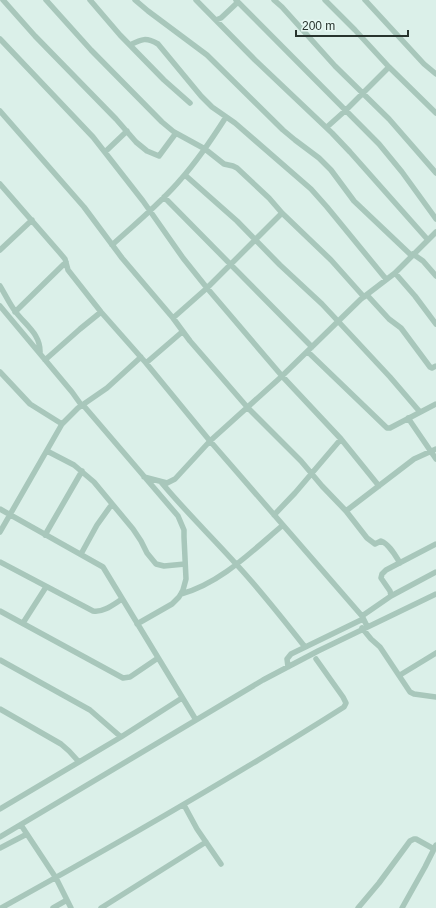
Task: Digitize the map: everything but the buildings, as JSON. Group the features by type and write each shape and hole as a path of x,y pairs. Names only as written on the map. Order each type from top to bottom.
{"street":[{"path":"3,0 64,67 142,147 158,156 176,133"},
{"path":"46,0 162,122 176,133 205,149 224,164 237,168 269,198 282,213 389,319 401,328 430,367 432,368 436,366"},
{"path":"90,0 130,45 164,80 190,103"},
{"path":"196,0 255,60 327,127 428,240"},
{"path":"274,0 286,11 335,66 389,119 436,173"},
{"path":"325,0 389,67 436,113"},
{"path":"365,0 424,64 436,74"},
{"path":"140,1 207,55 283,130 320,158 354,201 413,255 423,261 436,276"},
{"path":"216,20 221,18 236,1 379,144 402,172 436,219"},
{"path":"0,39 80,122 150,210 183,258 207,288 282,376 341,439 379,486"},
{"path":"130,45 143,39 151,40 158,44 212,107 271,153 311,189 386,279"},
{"path":"327,127 389,67"},
{"path":"0,111 84,207 112,245 173,318 182,332 248,408 301,461 346,511 367,538 373,543 380,541 384,543 394,553 400,563"},
{"path":"112,245 164,197 184,175 205,149 226,117"},
{"path":"105,152 127,131"},
{"path":"184,175 237,221 338,321 420,412"},
{"path":"0,184 60,253 66,262 68,270 210,441 363,617 365,627 371,639 380,647 412,693 436,697"},
{"path":"164,197 231,264 383,426 390,428 436,404"},
{"path":"173,318 207,288 282,213"},
{"path":"0,250 32,220"},
{"path":"144,477 167,483 174,478 210,441 248,408 338,321 386,279 395,273 436,233"},
{"path":"15,312 66,262"},
{"path":"395,273 436,324"},
{"path":"0,286 15,312 33,330 40,344 40,353"},
{"path":"0,306 178,516 184,530 186,579 181,594 172,604 137,624"},
{"path":"45,360 102,312"},
{"path":"146,363 182,332"},
{"path":"0,532 62,424 83,405 107,388 141,357"},
{"path":"0,372 30,404 62,424"},
{"path":"408,418 433,450 436,459"},
{"path":"274,514 295,493 341,439"},
{"path":"346,511 414,459 433,450"},
{"path":"46,451 74,465 94,482 133,529 141,541 146,553 156,564 164,566 185,564"},
{"path":"46,534 82,471"},
{"path":"161,481 185,510 271,604 305,647"},
{"path":"81,554 97,525 112,504"},
{"path":"0,509 103,567 196,720"},
{"path":"181,594 199,588 236,564 283,525"},
{"path":"391,596 390,591 382,580 381,576 386,570 436,544"},
{"path":"0,562 91,611 96,612 104,610 122,599"},
{"path":"288,667 287,659 289,656 363,617 391,596 436,572"},
{"path":"23,623 46,587"},
{"path":"0,837 288,667 365,627 436,594"},
{"path":"0,611 123,678 130,677 158,658"},
{"path":"400,675 436,653"},
{"path":"1,908 90,860 184,805 240,772 345,706 346,703 343,697 316,659"},
{"path":"0,660 90,710 122,737"},
{"path":"0,809 122,737 182,698"},
{"path":"0,709 61,744 79,762"},
{"path":"184,805 197,829 221,864"},
{"path":"21,825 37,852 56,878 71,908"},
{"path":"0,848 27,834"},
{"path":"358,908 379,883 410,841 412,839 416,839 435,847 402,908"},
{"path":"101,908 206,842"},
{"path":"53,908 67,900"}]}
